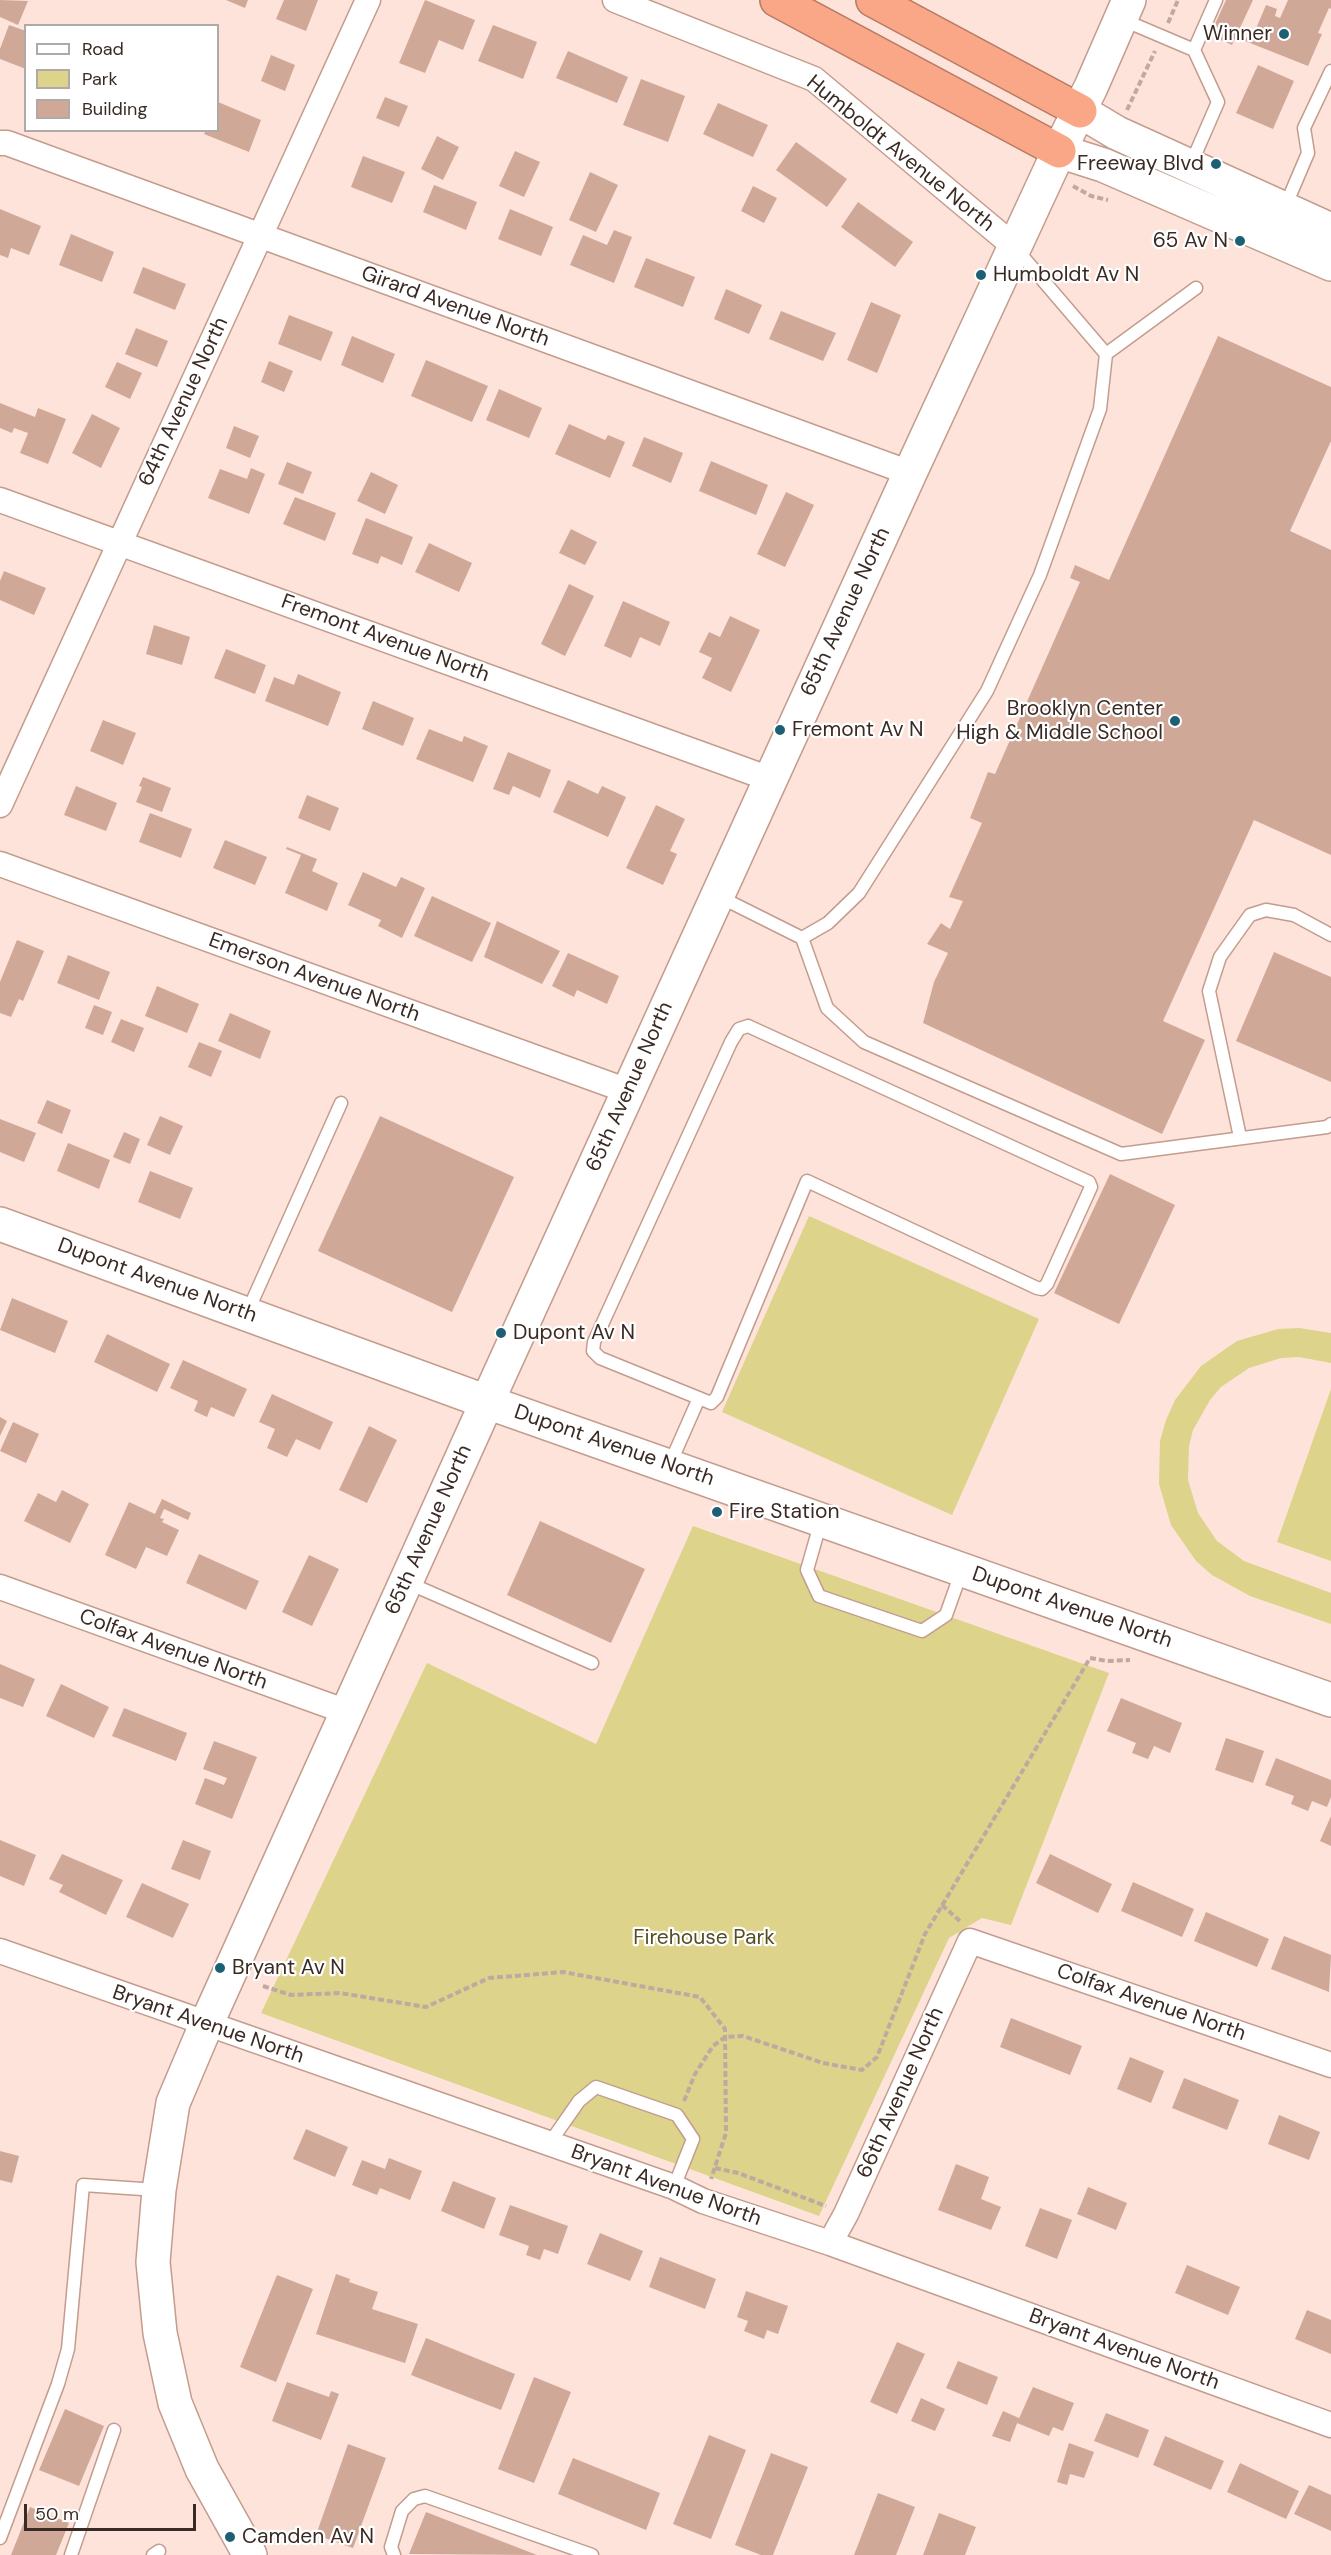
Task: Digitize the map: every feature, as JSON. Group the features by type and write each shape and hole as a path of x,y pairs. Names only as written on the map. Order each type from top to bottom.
{"highway":[{"path":"777,0 1059,152"},
{"path":"873,0 1080,111"}],"street":[{"name":"64th Avenue North","path":"0,805 368,0"},
{"name":"Humboldt Avenue North","path":"615,0 814,79 1015,247"},
{"name":"65th Avenue North","path":"206,2025 717,895 1125,9"},
{"path":"1080,111 1117,133 1189,166 1278,225 1327,251"},
{"name":"Girard Avenue North","path":"0,144 7,143 910,473"},
{"path":"1059,152 1278,225"},
{"name":"Fremont Avenue North","path":"0,500 770,779"},
{"name":"Emerson Avenue North","path":"0,864 628,1091"},
{"name":"Dupont Avenue North","path":"0,1224 487,1402 1331,1700"},
{"name":"Colfax Avenue North","path":"0,1587 347,1712"},
{"name":"Colfax Avenue North","path":"970,1941 1331,2065"},
{"name":"66th Avenue North","path":"830,2243 846,2214 970,1941"},
{"name":"Bryant Avenue North","path":"0,1951 674,2187 703,2201 830,2243 1331,2425"},
{"path":"206,2025 173,2103 159,2190 153,2262 160,2333 175,2403 201,2469 250,2555"}],"lane":[{"path":"1194,50 1216,0"},
{"path":"1125,9 1194,50 1218,102 1189,166"},
{"path":"1278,225 1308,153 1304,128 1331,71"},
{"path":"802,938 828,922 859,893 987,691 1040,575 1100,409 1106,354 1015,247"},
{"path":"1106,354 1196,288"},
{"path":"717,895 802,938 827,1008 864,1042 1121,1154 1240,1137 1327,1128 1331,1124"},
{"path":"1240,1137 1209,991 1220,957 1250,915 1266,910 1294,915 1331,935"},
{"path":"748,1026 1091,1184 1047,1284 1042,1289 807,1181 717,1396 711,1403 699,1398 600,1358 593,1351 594,1341 739,1029 748,1026"},
{"path":"247,1314 341,1103"},
{"path":"669,1466 699,1398"},
{"path":"821,1520 807,1570 819,1596 922,1630 946,1615 963,1570"},
{"path":"405,1582 592,1663"},
{"path":"549,2144 579,2101 596,2086 677,2115 693,2139 674,2187"},
{"path":"0,2538 58,2385 68,2349 83,2185 159,2190"},
{"path":"71,2555 114,2430"},
{"path":"394,2555 391,2547 402,2511 414,2499 425,2496 592,2555"}],"path":[{"path":"677,2115 695,2074 713,2046 725,2037 743,2036 823,2063 862,2070 877,2057 925,1934 1090,1658 1107,1661 1140,1661 1150,1636"},
{"path":"263,1986 291,1995 340,1993 426,2007 489,1978 563,1972 700,1997 725,2029 726,2133 703,2201"},
{"path":"715,2168 738,2173 846,2214"}],"green space":[{"path":"809,1216 1039,1319 952,1515 722,1412"},
{"path":"1299,1328 1331,1333 1331,1363 1299,1357 1281,1358 1249,1368 1221,1387 1210,1400 1193,1430 1189,1446 1188,1480 1198,1513 1217,1541 1244,1561 1331,1593 1331,1624 1250,1596 1212,1575 1196,1561 1171,1525 1159,1484 1160,1441 1166,1420 1175,1400 1201,1366 1237,1341 1278,1329"},
{"path":"1331,1389 1331,1561 1277,1542"},
{"name":"Firehouse Park","path":"693,1526 1109,1673 1011,1925 982,1918 949,1938 819,2216 261,2013 427,1663 596,1744"}],"building":[{"path":"0,0 28,1 18,25 0,17"},
{"path":"226,0 248,0 245,8"},
{"path":"284,0 318,0 306,31 276,19"},
{"path":"425,0 475,20 463,50 439,40 425,73 399,63"},
{"path":"1226,0 1253,0 1232,45 1210,35"},
{"name":"Winner","path":"1288,0 1331,0 1331,9 1329,8 1318,33 1322,34 1308,66 1245,41 1250,29 1255,31 1266,5 1277,9 1275,16 1280,18"},
{"path":"9,25 24,30 24,68 0,59 0,49"},
{"path":"493,25 537,42 523,79 478,61"},
{"path":"568,51 628,77 617,103 556,78"},
{"path":"271,55 295,65 285,91 261,81"},
{"path":"1258,65 1294,81 1273,129 1236,113"},
{"path":"641,79 685,96 668,142 623,125"},
{"path":"385,97 408,106 399,127 376,118"},
{"path":"219,102 261,120 249,152 204,134 205,132 219,132"},
{"path":"718,103 768,125 753,157 703,134"},
{"path":"437,136 459,147 443,180 421,169"},
{"path":"796,142 847,179 827,207 776,170"},
{"path":"515,151 540,162 524,197 499,186"},
{"path":"363,156 405,172 392,203 351,187"},
{"path":"590,172 618,185 596,232 569,220"},
{"path":"434,185 477,202 466,230 423,212"},
{"path":"753,186 777,198 764,223 741,211"},
{"path":"858,202 913,242 895,267 841,227"},
{"path":"0,209 41,226 29,255 11,248 8,258 0,255"},
{"path":"510,209 553,227 541,256 498,239"},
{"path":"614,230 632,237 614,283 570,265 583,235 607,245"},
{"path":"71,234 114,252 102,282 59,265"},
{"path":"646,258 695,277 683,307 634,287"},
{"path":"143,267 186,284 175,310 133,293"},
{"path":"726,289 762,305 749,334 714,319"},
{"path":"871,302 901,315 877,373 847,360"},
{"path":"781,311 836,333 823,361 769,339"},
{"path":"289,315 333,332 321,361 278,344"},
{"path":"136,328 168,341 157,367 125,354"},
{"path":"352,336 395,354 383,383 341,365"},
{"name":"Brooklyn Center High & Middle School","path":"1218,336 1331,387 1331,441 1290,531 1331,550 1331,855 1254,820 1163,1021 1205,1040 1162,1134 923,1023 934,982 948,953 927,944 941,923 950,929 963,901 949,897 982,823 970,818 988,772 995,774 1080,582 1070,578 1075,565 1109,580"},
{"path":"426,360 488,386 472,422 411,396"},
{"path":"269,361 293,371 284,392 261,382"},
{"path":"117,362 142,373 130,399 105,387"},
{"path":"499,389 542,408 529,438 486,420"},
{"path":"0,403 35,417 38,408 66,419 48,464 20,453 28,433 14,428 12,433 0,428"},
{"path":"92,414 120,428 101,468 72,453"},
{"path":"569,424 605,440 608,435 625,442 610,478 555,454"},
{"path":"234,426 259,436 250,458 226,448"},
{"path":"644,437 683,453 671,483 632,466"},
{"path":"711,461 768,485 756,515 699,491"},
{"path":"287,462 312,472 303,494 278,484"},
{"path":"251,468 265,474 249,514 208,498 220,469 247,479"},
{"path":"371,472 398,485 385,514 357,501"},
{"path":"786,492 814,505 785,567 757,554"},
{"path":"295,497 336,513 325,541 283,524"},
{"path":"366,518 413,537 402,565 381,556 378,564 352,554"},
{"path":"571,529 597,542 585,565 559,553"},
{"path":"429,543 472,563 459,592 415,572"},
{"path":"4,571 46,588 34,615 0,600 0,581"},
{"path":"569,584 594,596 565,656 541,644"},
{"path":"623,601 670,622 660,646 640,637 631,658 604,646"},
{"path":"730,616 760,630 731,692 702,678 712,658 699,652 709,632 720,637"},
{"path":"154,625 190,637 182,665 146,654"},
{"path":"226,649 266,665 255,694 214,678"},
{"path":"298,674 341,692 328,726 265,701 274,677 294,685"},
{"path":"373,701 414,718 403,746 362,729"},
{"path":"103,720 136,733 123,765 90,751"},
{"path":"429,729 462,742 464,736 488,746 473,782 416,759"},
{"path":"508,752 551,770 540,798 513,786 509,795 493,789"},
{"path":"143,777 171,788 162,812 136,802"},
{"path":"568,780 598,794 602,786 626,797 608,837 553,812"},
{"path":"76,786 117,803 106,831 64,815"},
{"path":"307,795 339,808 330,831 298,818"},
{"path":"656,805 685,819 670,851 677,854 663,885 626,868"},
{"path":"150,813 192,829 181,858 139,842"},
{"path":"225,840 267,857 255,885 213,868"},
{"path":"287,847 317,859 312,871 338,883 327,911 285,893 301,855 286,849"},
{"path":"363,872 396,887 401,877 425,888 402,938 378,926 381,920 348,905"},
{"path":"432,896 491,923 472,962 414,936"},
{"path":"497,921 560,951 542,984 484,957"},
{"path":"17,940 44,951 23,1001 19,999 11,1017 0,1013 0,982"},
{"path":"1274,952 1331,977 1331,1082 1236,1041"},
{"path":"568,953 619,976 607,1004 577,990 574,997 552,986"},
{"path":"68,955 110,972 99,1000 57,983"},
{"path":"157,986 199,1004 187,1033 145,1016"},
{"path":"94,1005 112,1012 103,1035 85,1028"},
{"path":"230,1013 271,1031 260,1059 218,1041"},
{"path":"121,1019 144,1028 134,1052 111,1042"},
{"path":"199,1042 222,1051 211,1077 188,1067"},
{"path":"47,1100 71,1110 62,1134 37,1123"},
{"path":"160,1116 183,1126 170,1155 147,1145"},
{"path":"380,1116 514,1177 452,1312 318,1251"},
{"path":"0,1119 36,1133 24,1162 0,1152"},
{"path":"124,1132 140,1139 130,1164 113,1157"},
{"path":"68,1143 110,1160 99,1189 57,1171"},
{"path":"150,1171 193,1188 180,1219 138,1202"},
{"path":"1110,1174 1175,1205 1119,1324 1054,1293"},
{"path":"12,1298 68,1321 55,1353 0,1330"},
{"path":"107,1334 170,1364 157,1392 94,1362"},
{"path":"183,1360 247,1389 234,1417 211,1407 207,1417 194,1411 198,1401 170,1388"},
{"path":"272,1394 333,1422 320,1450 296,1439 287,1457 267,1448 275,1429 259,1422"},
{"path":"0,1417 7,1421 0,1436"},
{"path":"13,1422 39,1434 26,1463 0,1451"},
{"path":"369,1426 397,1440 367,1503 339,1490"},
{"path":"62,1490 89,1504 70,1543 24,1521 38,1493 56,1502"},
{"path":"162,1499 191,1513 188,1520 164,1509 160,1518 164,1519 162,1522 179,1530 167,1556 146,1547 136,1569 105,1555 129,1502 155,1514"},
{"path":"540,1521 645,1569 611,1643 507,1595"},
{"path":"199,1554 259,1581 246,1610 186,1583"},
{"path":"309,1555 339,1569 312,1626 282,1612"},
{"path":"0,1664 35,1679 23,1707 0,1698"},
{"path":"61,1684 109,1707 94,1738 46,1716"},
{"path":"1121,1698 1182,1723 1170,1753 1154,1746 1148,1759 1132,1753 1136,1743 1107,1731"},
{"path":"124,1708 187,1733 176,1761 112,1736"},
{"path":"1226,1738 1264,1751 1253,1783 1215,1770"},
{"path":"214,1741 257,1757 232,1819 195,1804 205,1778 224,1785 227,1778 203,1769"},
{"path":"1276,1758 1331,1780 1331,1797 1327,1807 1312,1801 1308,1811 1291,1804 1294,1796 1265,1785"},
{"path":"1331,1816 1331,1846 1320,1841"},
{"path":"0,1840 36,1855 24,1886 0,1876"},
{"path":"183,1840 211,1851 200,1880 171,1869"},
{"path":"62,1854 123,1880 106,1915 59,1892 63,1885 49,1879"},
{"path":"1050,1854 1112,1884 1098,1913 1036,1883"},
{"path":"1133,1882 1194,1909 1182,1937 1121,1911"},
{"path":"142,1883 189,1904 173,1938 126,1917"},
{"path":"1206,1912 1269,1939 1257,1967 1194,1941"},
{"path":"1284,1936 1331,1955 1329,1992 1271,1969"},
{"path":"1011,2018 1082,2046 1070,2075 1000,2047"},
{"path":"1130,2057 1164,2071 1151,2103 1117,2089"},
{"path":"1184,2078 1239,2100 1227,2130 1172,2108"},
{"path":"1279,2115 1320,2132 1309,2160 1268,2144"},
{"path":"306,2129 348,2147 335,2177 293,2159"},
{"path":"0,2151 19,2156 12,2183 0,2180"},
{"path":"389,2158 422,2171 410,2200 380,2188 377,2195 352,2185 362,2160 385,2169"},
{"path":"956,2164 989,2177 981,2199 1001,2207 991,2230 938,2210"},
{"path":"453,2181 496,2198 484,2229 441,2211"},
{"path":"1088,2187 1127,2203 1116,2230 1077,2214"},
{"path":"510,2205 568,2226 558,2254 544,2249 540,2260 526,2255 529,2246 499,2235"},
{"path":"1040,2208 1072,2220 1057,2259 1025,2246"},
{"path":"600,2233 643,2251 630,2281 587,2264"},
{"path":"660,2257 716,2279 705,2309 649,2287"},
{"path":"1187,2265 1240,2287 1228,2315 1175,2293"},
{"path":"336,2274 350,2279 349,2282 378,2292 372,2309 418,2324 405,2363 316,2334"},
{"path":"277,2275 313,2289 276,2382 240,2367"},
{"path":"746,2291 788,2306 778,2334 767,2330 764,2339 744,2331 748,2321 737,2317"},
{"path":"1307,2310 1331,2320 1331,2354 1295,2339"},
{"path":"426,2338 515,2374 501,2410 411,2375"},
{"path":"897,2342 925,2354 897,2414 870,2402"},
{"path":"958,2361 998,2377 987,2405 946,2388"},
{"path":"534,2377 571,2392 534,2483 498,2469"},
{"path":"287,2382 329,2397 331,2391 339,2394 321,2440 272,2421"},
{"path":"1033,2387 1074,2403 1063,2431 1053,2427 1049,2436 1017,2423"},
{"path":"921,2398 945,2409 935,2431 911,2421"},
{"path":"65,2409 104,2426 79,2486 39,2470"},
{"path":"1003,2411 1019,2418 1010,2442 992,2436"},
{"path":"1106,2413 1149,2430 1138,2458 1094,2441"},
{"path":"709,2435 746,2450 711,2539 673,2524"},
{"path":"1165,2436 1224,2461 1211,2490 1153,2465"},
{"path":"1069,2443 1094,2452 1084,2478 1070,2474 1067,2485 1057,2482"},
{"path":"348,2444 386,2458 353,2548 316,2535"},
{"path":"771,2453 808,2467 773,2555 761,2555 735,2545"},
{"path":"573,2458 660,2493 646,2530 558,2494"},
{"path":"1240,2463 1299,2491 1286,2519 1227,2492"},
{"path":"1309,2485 1331,2495 1331,2531 1294,2514"},
{"path":"878,2493 915,2507 896,2555 854,2555"},
{"path":"30,2507 69,2523 56,2555 11,2555"},
{"path":"426,2512 537,2555 409,2554"},
{"path":"939,2513 976,2527 965,2555 923,2555"}],"place":[{"name":"Winner","path":"1284,34"},
{"name":"Freeway Blvd","path":"1216,164"},
{"name":"65 Av N","path":"1240,241"},
{"name":"Humboldt Av N","path":"981,275"},
{"name":"Brooklyn Center High & Middle School","path":"1175,721"},
{"name":"Fremont Av N","path":"780,730"},
{"name":"Dupont Av N","path":"501,1333"},
{"name":"Fire Station","path":"717,1512"},
{"name":"Bryant Av N","path":"220,1968"},
{"name":"Camden Av N","path":"230,2537"}]}
